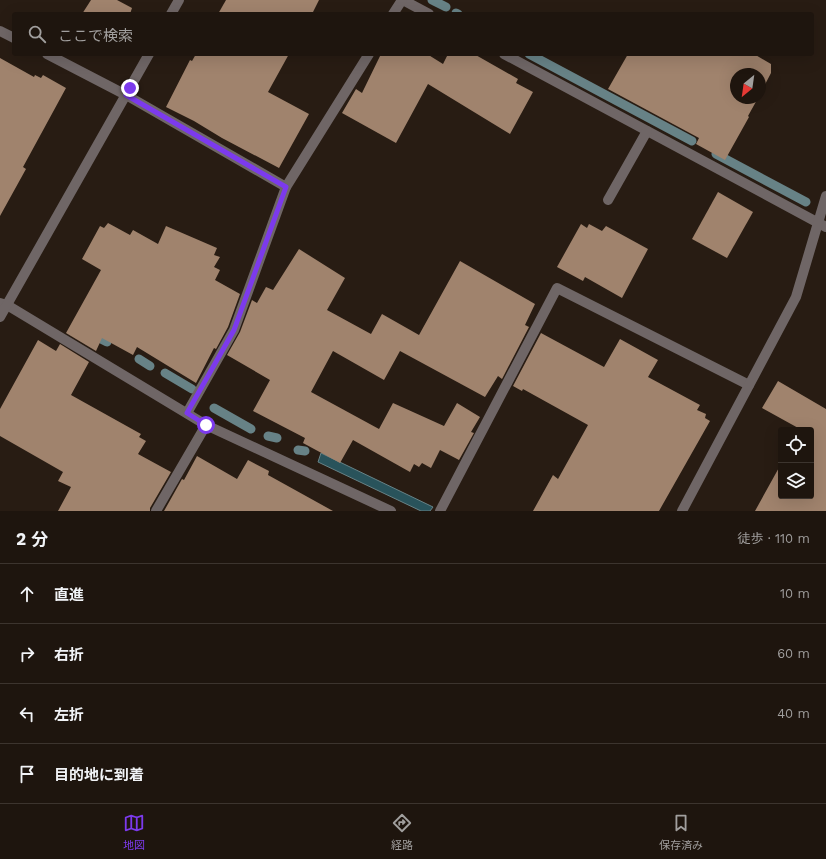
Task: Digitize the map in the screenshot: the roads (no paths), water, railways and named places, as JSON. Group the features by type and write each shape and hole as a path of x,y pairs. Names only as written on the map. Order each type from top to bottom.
{"street":[{"path":"173,12 179,0"},
{"path":"395,12 402,0 425,12"},
{"path":"0,31 12,37"},
{"path":"51,56 126,95 286,187"},
{"path":"0,317 3,304 148,56"},
{"path":"187,413 234,330 286,187 368,56"},
{"path":"508,56 822,224"},
{"path":"608,200 647,131"},
{"path":"682,511 796,297 822,224 826,196"},
{"path":"440,511 557,288 749,384"},
{"path":"3,304 206,425 391,511"},
{"path":"156,511 206,425"}],"water":[{"path":"321,453 433,507 430,511 421,511 318,462"}],"waterway":[{"path":"432,0 446,7"},
{"path":"533,56 692,141"},
{"path":"716,154 806,202"},
{"path":"91,334 107,342"},
{"path":"139,359 150,366"},
{"path":"165,373 192,389"},
{"path":"214,408 251,429"},
{"path":"268,436 277,438"},
{"path":"298,450 305,451"}]}
